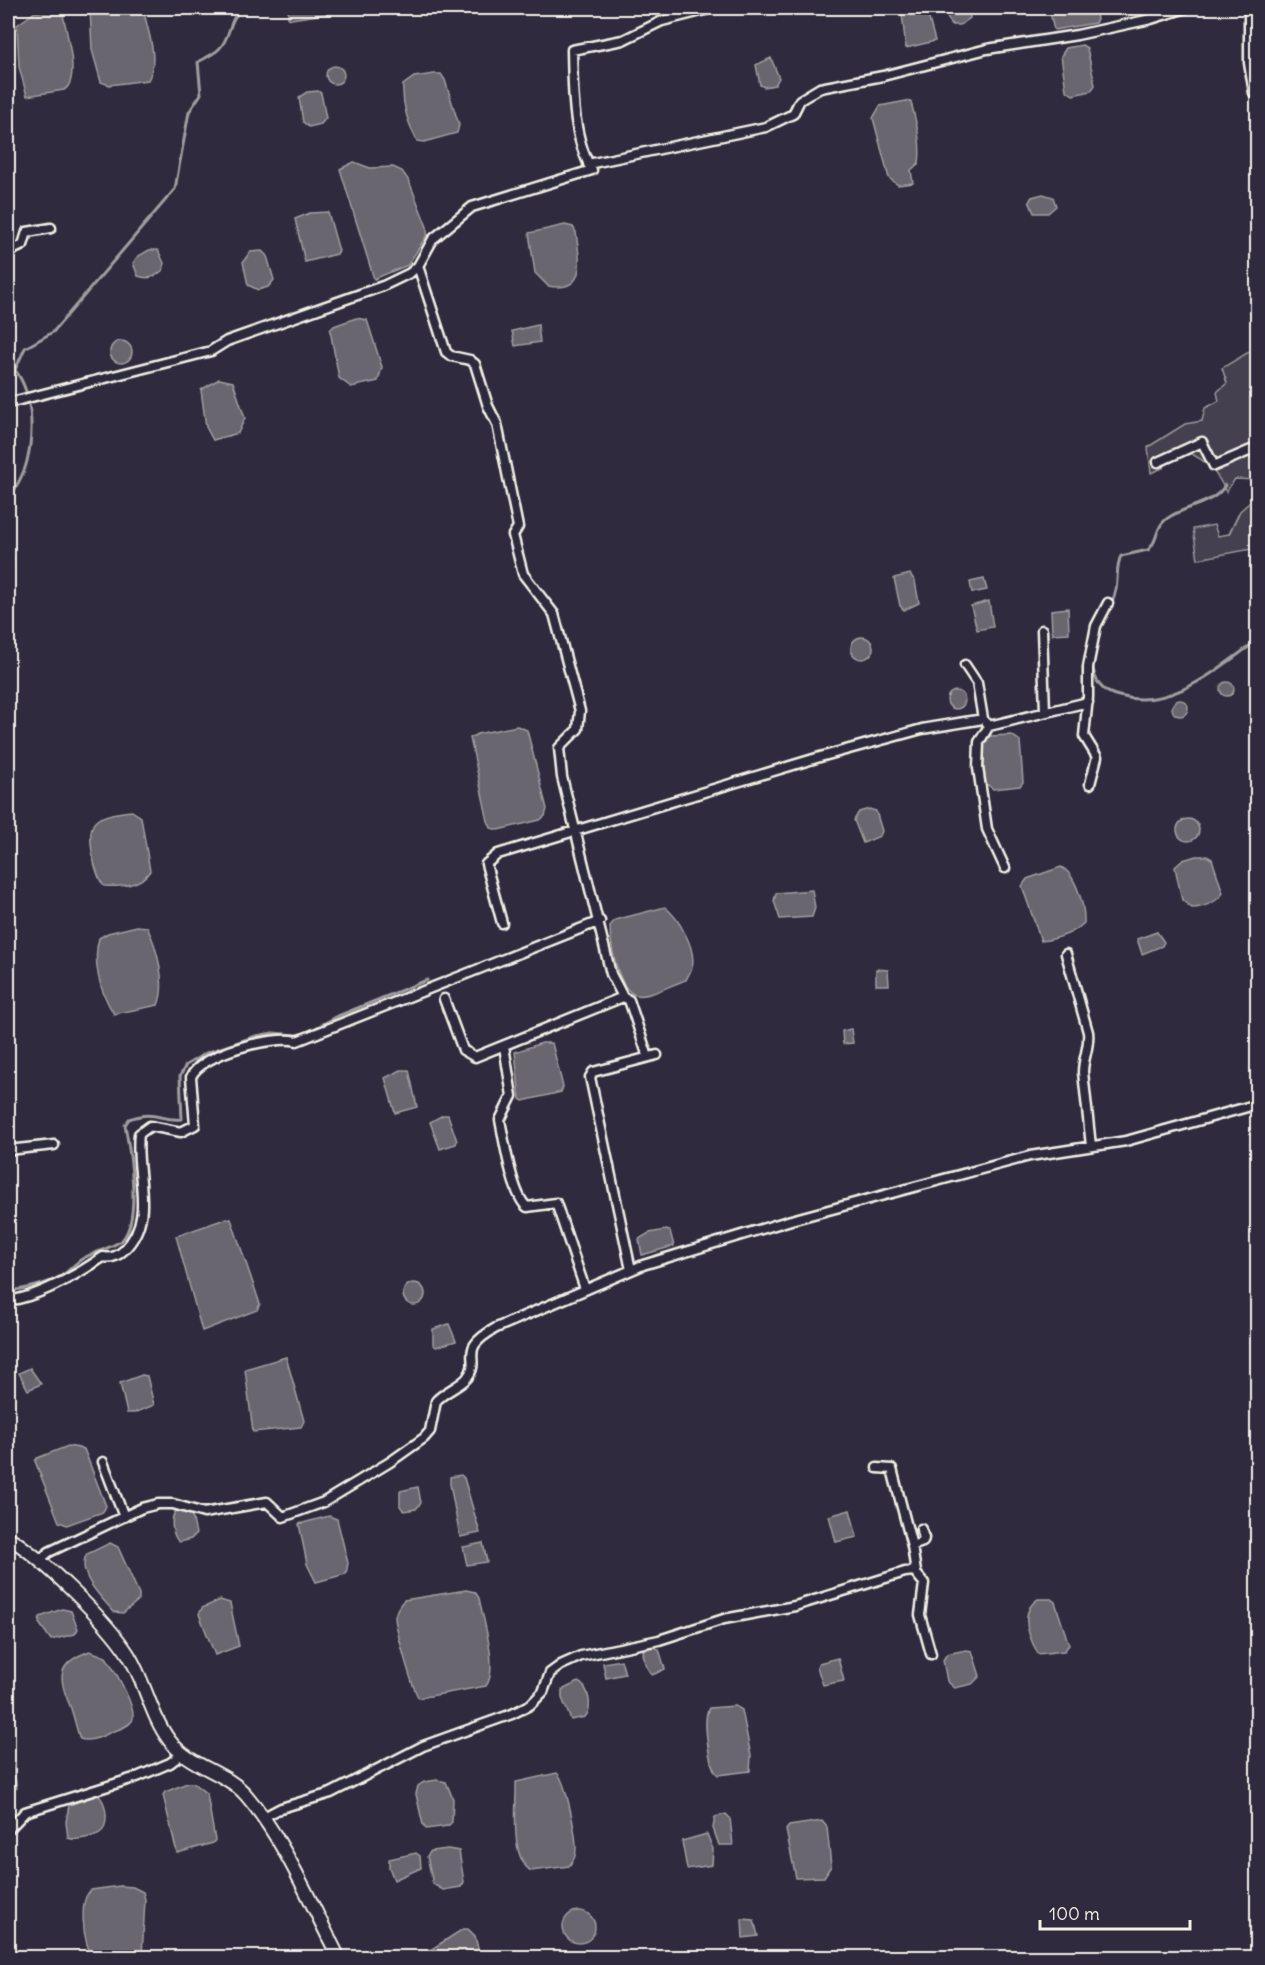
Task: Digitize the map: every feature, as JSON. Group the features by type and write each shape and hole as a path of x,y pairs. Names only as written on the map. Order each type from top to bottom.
{"main road":[{"path":"8,1537 38,1561 117,1640 129,1655 162,1730 182,1754 236,1786 262,1818 283,1850 339,1958"}],"street":[{"path":"8,403 211,351 235,338 383,286 410,273 418,266 433,239 472,207 592,170 581,140 575,101 572,51 623,39 662,21 713,8"},
{"path":"588,164 765,127 793,114 800,100 820,88 987,49 1077,35 1151,19 1186,8"},
{"path":"1249,8 1249,63 1254,93"},
{"path":"8,252 23,246 27,232 51,228"},
{"path":"418,266 446,352 451,356 470,360 477,370 488,406 500,432 518,527 513,535 523,574 554,614 571,672 580,711 578,729 562,743 559,757 611,974 622,997 629,1000 648,1057"},
{"path":"1158,462 1202,442 1214,466 1257,447"},
{"path":"1090,784 1097,757 1084,736 1088,702 1089,650 1096,626 1108,603"},
{"path":"1042,630 1045,711"},
{"path":"965,665 977,683 986,722 979,742 978,768 987,829 1005,868"},
{"path":"502,923 486,864 498,854 519,846 922,729 986,722 1088,702"},
{"path":"8,1301 33,1295 78,1274 104,1257 111,1258 119,1254 136,1237 142,1214 139,1134 150,1126 181,1132 195,1125 191,1077 199,1066 265,1040 286,1038 297,1041 600,921"},
{"path":"1066,954 1088,1032 1089,1042 1083,1072 1091,1146"},
{"path":"444,999 466,1054 479,1056 622,997"},
{"path":"504,1046 512,1096 500,1120 515,1182 521,1200 527,1206 556,1203 585,1289"},
{"path":"630,1270 590,1077 593,1072 657,1055"},
{"path":"38,1561 49,1552 124,1517 158,1504 173,1504 204,1514 267,1502 283,1517 324,1502 390,1462 424,1438 430,1431 436,1401 462,1382 470,1373 472,1350 478,1340 496,1328 630,1270 791,1220 996,1165 1052,1151 1126,1141 1257,1104"},
{"path":"8,1150 54,1145"},
{"path":"103,1462 124,1517"},
{"path":"877,1468 892,1469 912,1546 916,1572 924,1583 920,1615 931,1654"},
{"path":"912,1546 923,1542 921,1529"},
{"path":"262,1818 281,1808 331,1793 423,1746 512,1714 530,1705 543,1692 550,1673 581,1656 659,1640 724,1619 776,1611 906,1572 916,1572"},
{"path":"8,1830 25,1812 136,1777 170,1763 182,1754"}],"shaded area":[{"path":"90,8 143,8 153,54 148,80 109,85 101,82 92,50"},
{"path":"288,8 366,8 291,19 288,18"},
{"path":"926,8 935,41 906,48 902,14"},
{"path":"942,8 970,8 970,18 960,25 952,25"},
{"path":"1049,8 1095,8 1097,19 1095,23 1054,30"},
{"path":"59,10 63,14 71,55 69,85 64,90 27,96 19,67 17,25 35,12"},
{"path":"1082,45 1087,48 1095,85 1091,91 1073,95 1066,90 1061,56 1066,48"},
{"path":"771,58 779,78 775,85 764,87 760,85 756,65"},
{"path":"335,66 341,69 344,75 341,81 335,84 329,81 326,75 329,69"},
{"path":"441,74 445,80 459,125 457,133 424,142 417,141 406,114 403,85 414,77"},
{"path":"307,92 321,93 326,118 321,124 309,127 303,122 299,97"},
{"path":"911,102 918,132 920,155 919,163 911,170 913,183 898,185 889,178 873,118 880,106"},
{"path":"354,162 370,168 393,167 402,171 409,181 427,227 427,235 408,265 374,279 340,169"},
{"path":"1043,194 1053,197 1056,206 1048,213 1034,213 1029,201 1032,197"},
{"path":"328,212 339,251 337,254 305,262 295,219 310,213"},
{"path":"565,225 573,227 576,232 579,262 576,279 561,287 548,286 535,273 529,233"},
{"path":"149,250 158,250 164,263 163,270 152,277 145,278 138,276 133,263 137,257"},
{"path":"262,251 267,256 274,280 268,287 258,290 248,285 243,262 250,252"},
{"path":"356,318 367,320 382,367 378,381 351,387 339,378 330,330 334,326"},
{"path":"538,325 540,342 515,346 512,331"},
{"path":"121,341 129,344 132,352 129,360 121,363 113,360 110,352 113,344"},
{"path":"1257,347 1257,480 1235,479 1226,492 1207,464 1176,448 1163,468 1151,473 1148,447 1185,424 1202,421 1205,408 1219,401 1217,392 1227,383 1222,368"},
{"path":"219,379 233,382 245,418 238,433 213,440 206,427 201,390"},
{"path":"1257,496 1257,548 1198,559 1193,529 1214,525 1218,536 1229,534 1240,511"},
{"path":"910,574 915,581 919,603 904,610 900,606 894,578"},
{"path":"984,579 987,590 972,593 970,582"},
{"path":"989,601 993,627 977,630 971,606"},
{"path":"1068,608 1069,633 1052,634 1051,610"},
{"path":"858,637 866,637 873,644 873,652 866,659 858,659 851,652 851,644"},
{"path":"1224,682 1230,682 1234,689 1230,696 1224,696 1220,692 1220,686"},
{"path":"952,691 960,691 965,696 963,707 952,709 947,704 947,696"},
{"path":"1180,700 1186,702 1188,708 1186,714 1180,716 1174,714 1172,708 1174,702"},
{"path":"517,726 527,730 547,809 545,816 540,820 498,830 491,828 488,821 470,738 477,734"},
{"path":"1012,735 1020,741 1023,782 1020,786 993,789 984,782 983,741 988,736"},
{"path":"869,809 876,811 882,831 880,836 863,843 854,820 859,812"},
{"path":"132,811 141,817 150,871 136,883 104,886 97,874 92,854 92,827 102,817"},
{"path":"1188,819 1196,822 1199,830 1196,838 1188,841 1180,838 1177,830 1180,822"},
{"path":"1196,856 1207,856 1212,859 1223,893 1209,904 1192,908 1182,900 1175,867 1183,860"},
{"path":"1061,867 1071,876 1079,892 1084,923 1064,936 1041,941 1022,886 1027,879"},
{"path":"812,890 815,908 812,917 780,919 774,901 776,893"},
{"path":"665,907 681,926 689,943 692,951 692,969 686,980 654,993 636,995 624,985 620,976 613,954 610,926 615,920"},
{"path":"137,926 147,927 154,945 160,966 161,996 158,1005 114,1014 101,987 97,967 99,938 108,933"},
{"path":"1157,932 1164,942 1162,946 1142,954 1137,939"},
{"path":"876,969 888,970 889,985 876,985"},
{"path":"851,1029 853,1043 843,1044 842,1031"},
{"path":"542,1043 552,1043 563,1087 561,1092 523,1101 520,1099 515,1052"},
{"path":"401,1070 409,1070 417,1107 395,1113 385,1078"},
{"path":"443,1115 448,1115 457,1141 456,1144 440,1149 430,1122"},
{"path":"231,1219 260,1304 257,1310 202,1331 176,1236"},
{"path":"670,1231 674,1246 642,1255 639,1239 649,1233"},
{"path":"414,1283 422,1286 425,1294 422,1302 414,1305 406,1302 403,1294 406,1286"},
{"path":"449,1324 456,1341 436,1347 433,1344 433,1329"},
{"path":"286,1357 304,1421 301,1427 253,1432 245,1369"},
{"path":"30,1368 41,1384 28,1390 19,1373"},
{"path":"142,1375 147,1376 154,1405 134,1413 127,1413 120,1383"},
{"path":"68,1446 84,1449 106,1506 103,1512 67,1525 59,1522 35,1461 37,1458"},
{"path":"461,1475 464,1478 480,1533 460,1537 450,1477"},
{"path":"418,1487 421,1503 416,1509 404,1511 400,1506 400,1491"},
{"path":"183,1510 192,1515 196,1534 191,1539 179,1542 173,1532 172,1523 175,1512"},
{"path":"850,1510 857,1537 836,1542 829,1516"},
{"path":"329,1516 337,1519 348,1563 346,1574 316,1582 307,1564 299,1524"},
{"path":"110,1543 118,1547 139,1594 139,1600 123,1613 114,1612 103,1600 84,1569 87,1554"},
{"path":"483,1543 487,1562 467,1565 463,1547"},
{"path":"466,1590 475,1592 479,1598 491,1656 490,1678 486,1686 419,1698 398,1633 395,1617 397,1610 404,1600"},
{"path":"1038,1599 1051,1599 1055,1602 1069,1645 1064,1651 1038,1654 1034,1647 1027,1617 1032,1604"},
{"path":"220,1600 230,1603 239,1646 215,1655 199,1614 202,1608"},
{"path":"62,1609 71,1611 78,1629 75,1634 51,1640 39,1623 40,1617"},
{"path":"653,1647 659,1649 665,1669 652,1675 645,1663 643,1650"},
{"path":"90,1651 106,1657 129,1699 133,1716 132,1721 123,1728 104,1736 84,1740 80,1739 62,1679 66,1666 71,1661"},
{"path":"972,1651 980,1676 972,1684 955,1688 947,1681 943,1660 947,1654"},
{"path":"838,1658 844,1681 823,1685 817,1667 819,1663"},
{"path":"621,1660 625,1674 606,1678 603,1663"},
{"path":"578,1682 585,1688 589,1698 589,1709 585,1717 571,1720 562,1698 562,1690"},
{"path":"735,1706 742,1710 751,1756 750,1771 718,1775 709,1754 706,1732 707,1714 709,1708"},
{"path":"8,1754 11,1756 17,1788 8,1792"},
{"path":"557,1773 564,1786 570,1808 576,1841 575,1856 569,1866 531,1871 524,1864 517,1843 516,1782"},
{"path":"437,1780 446,1782 453,1799 452,1822 448,1826 426,1829 416,1794 418,1786 424,1782"},
{"path":"187,1783 193,1783 207,1794 215,1840 213,1843 177,1853 163,1795"},
{"path":"98,1795 106,1810 106,1820 102,1831 88,1838 68,1838 66,1822 69,1805"},
{"path":"726,1814 730,1818 733,1845 719,1845 713,1828 715,1817"},
{"path":"822,1821 827,1827 831,1866 824,1877 796,1878 786,1830 789,1826"},
{"path":"707,1834 713,1849 712,1865 687,1869 682,1841"},
{"path":"448,1849 459,1851 464,1882 461,1887 443,1890 433,1884 427,1856 431,1851"},
{"path":"416,1853 420,1856 421,1868 394,1880 389,1867 389,1859"},
{"path":"120,1886 133,1887 143,1892 145,1899 142,1956 93,1957 87,1943 83,1923 84,1903 87,1895 91,1890"},
{"path":"579,1911 590,1916 595,1927 590,1938 579,1943 568,1938 563,1927 568,1916"},
{"path":"742,1919 754,1920 758,1936 743,1938"},
{"path":"463,1929 468,1929 475,1936 480,1957 424,1957 424,1954"}],"waterway":[{"path":"8,504 26,467 31,438 29,402 21,379 15,370 25,348 53,332 175,189 189,112 201,94 198,62 219,49 226,39 234,18 243,8"},
{"path":"1111,604 1116,590 1121,556 1148,550 1165,520 1215,496 1225,485"},
{"path":"8,541 13,558 8,583"},
{"path":"1098,634 1103,621"},
{"path":"1092,664 1097,681 1108,692 1139,699 1157,698 1193,684 1258,640"},
{"path":"8,1291 35,1286 55,1279 82,1259 115,1245 123,1239 132,1216 133,1200 125,1125 129,1119 146,1115 182,1119 180,1076 186,1065 206,1053 256,1036 273,1033 295,1035 306,1033 338,1016 427,980"}]}
